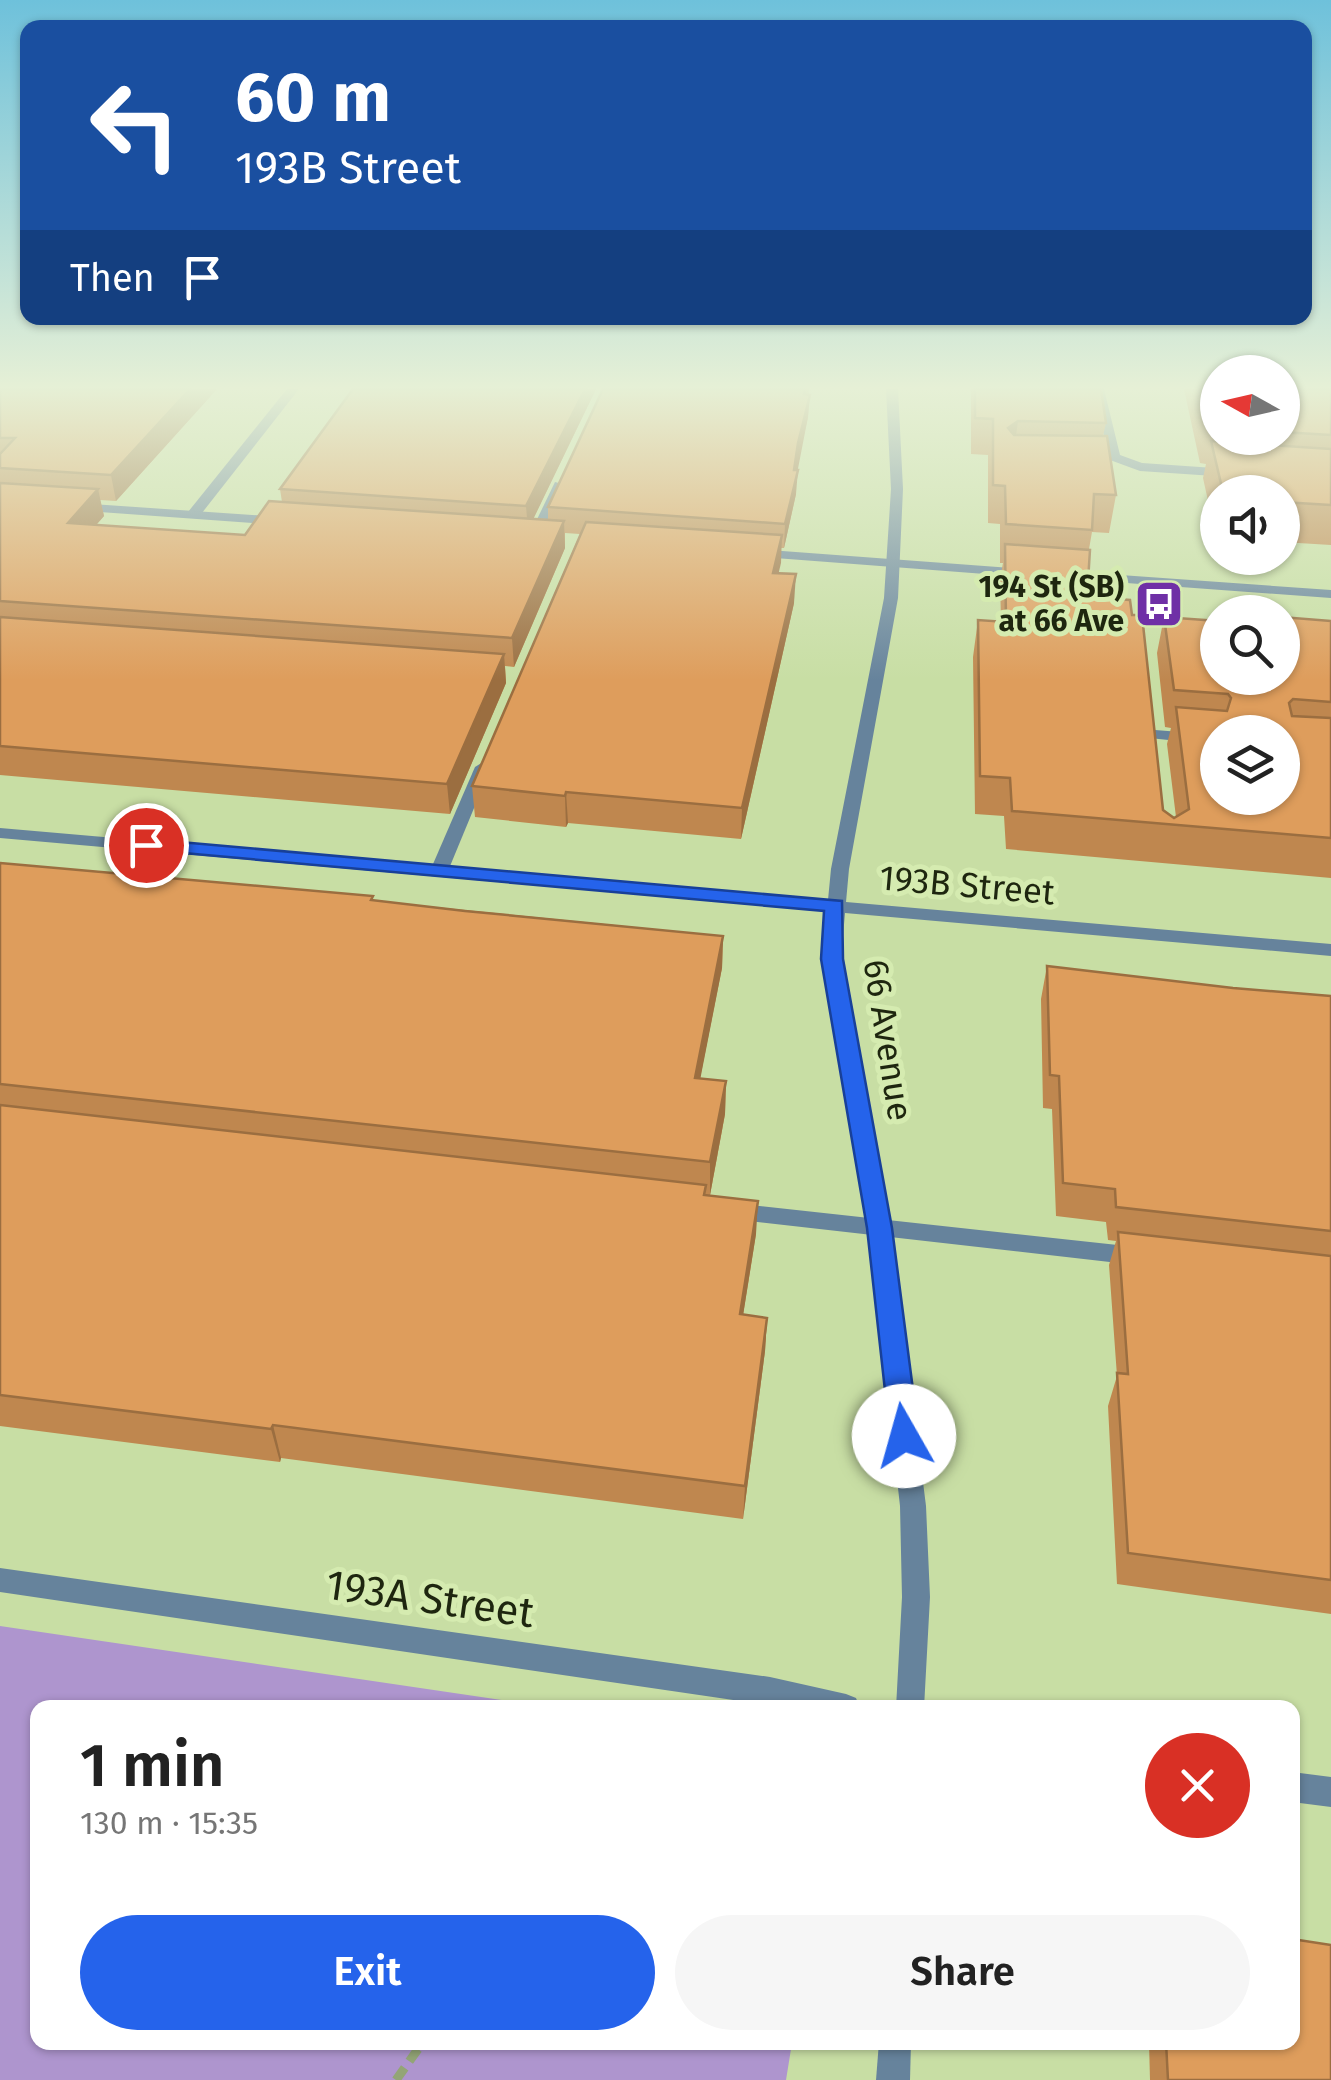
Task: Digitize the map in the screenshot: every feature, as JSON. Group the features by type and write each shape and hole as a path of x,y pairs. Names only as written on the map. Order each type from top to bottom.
{"street":[{"path":"193,515 216,486"},
{"path":"516,536 543,538 561,486"},
{"name":"66 Avenue","path":"898,486 890,598 835,906 832,959 880,1228 912,1506 916,1597 910,1700"},
{"path":"58,506 307,522"},
{"path":"737,552 1331,594"},
{"path":"1157,754 1154,726 1200,736"},
{"path":"440,871 493,744"},
{"name":"193B Street","path":"0,832 1331,950"},
{"path":"702,1207 1161,1258"},
{"name":"193A Street","path":"0,1580 750,1688 808,1700"},
{"path":"1300,1788 1331,1792"},
{"path":"894,2080 895,2050"}],"path":[{"path":"396,2080 417,2050"}],"shaded area":[{"path":"0,1626 502,1700 30,1700 30,2050 791,2050 786,2080 0,2080"}],"building":[{"path":"0,486 98,489 68,523 245,535 269,501 564,521 512,638 0,601"},
{"path":"282,486 536,486 526,506 280,489"},
{"path":"558,486 794,486 785,524 548,507"},
{"path":"1005,486 1115,486 1116,495 1094,494 1092,530 1006,524"},
{"path":"1300,486 1331,486 1331,505 1300,503"},
{"path":"586,522 782,535 773,573 796,574 742,808 472,786"},
{"path":"1005,544 1090,550 1087,597 1130,600 1132,615 1142,615 1163,810 1174,818 1189,809 1176,707 1227,711 1229,695 1300,695 1300,618 1331,621 1331,702 1293,699 1289,703 1292,715 1200,715 1200,815 1300,815 1300,716 1331,718 1331,838 1012,811 1010,778 980,776 978,620 1006,622"},
{"path":"0,617 504,654 447,784 0,746"},
{"path":"1164,617 1200,620 1200,692 1174,690"},
{"path":"0,863 373,896 371,900 723,936 695,1078 726,1081 710,1162 0,1084"},
{"path":"1047,966 1331,996 1331,1231 1116,1207 1115,1189 1063,1183 1059,1076 1050,1075"},
{"path":"0,1105 706,1185 704,1195 758,1201 740,1314 767,1318 745,1486 273,1425 271,1429 0,1395"},
{"path":"1118,1232 1331,1256 1331,1580 1128,1553 1117,1373 1128,1374"},
{"path":"1300,1940 1331,1945 1331,2080 1168,2080 1166,2050 1300,2050"}],"place":[{"name":"194 St (SB) at 66 Ave","path":"1159,604"}],"route":[{"path":"146,845 835,906 832,959 880,1228 904,1436"}]}
